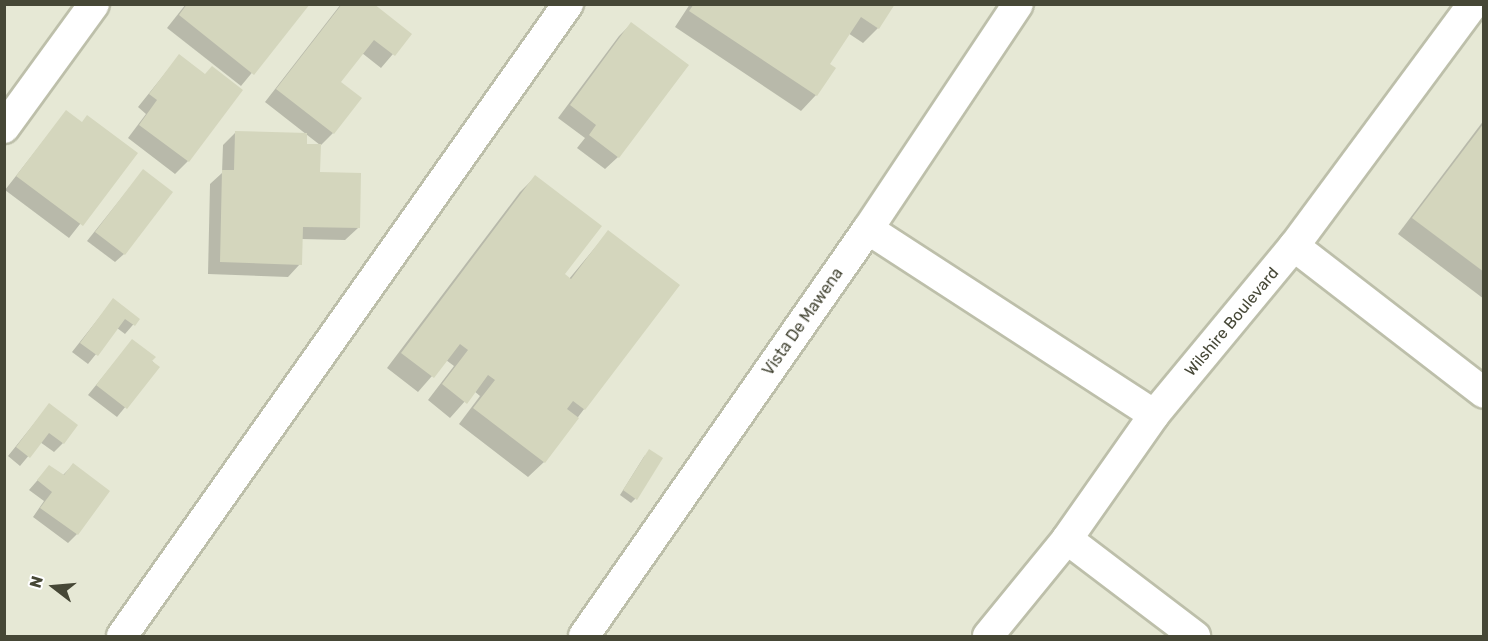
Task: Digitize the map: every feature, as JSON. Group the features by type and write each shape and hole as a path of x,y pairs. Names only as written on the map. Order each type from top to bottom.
{"street":[{"path":"4,128 94,4"},
{"path":"122,636 568,4"},
{"name":"Vista De Mawena","path":"584,636 867,230 1017,4"},
{"name":"Wilshire Boulevard","path":"988,636 1067,539 1154,416 1294,246 1473,4"},
{"path":"867,230 1154,416"},
{"path":"1294,246 1484,393"},
{"path":"1067,539 1195,636"}],"shaded area":[{"path":"5,5 1483,5 1483,636 5,636"}],"building":[{"path":"187,4 310,4 254,75 179,15"},
{"path":"342,4 374,4 412,34 395,56 374,40 341,82 362,98 334,134 276,89"},
{"path":"694,4 895,4 879,29 861,17 830,64 836,68 817,96 689,11"},
{"path":"631,22 689,65 619,158 589,135 596,125 570,105"},
{"path":"179,54 205,74 212,66 243,90 189,162 139,125 157,100 149,94"},
{"path":"66,110 82,122 87,115 138,153 83,226 16,176"},
{"path":"1484,123 1484,272 1412,218"},
{"path":"235,131 307,133 307,144 321,144 320,172 361,173 360,228 303,227 302,265 220,262 222,170 234,170"},
{"path":"143,169 173,192 125,255 95,232"},
{"path":"535,175 602,226 565,274 571,279 608,230 680,285 585,410 573,401 567,409 579,418 545,463 473,408 495,380 488,375 467,404 442,384 468,350 460,344 434,378 401,353"},
{"path":"113,298 140,319 135,326 125,319 98,356 80,343"},
{"path":"132,339 156,357 152,361 160,367 127,409 96,385"},
{"path":"49,403 78,425 64,444 49,433 30,458 16,447"},
{"path":"649,449 663,458 637,500 623,490"},
{"path":"73,463 110,491 78,535 40,508 52,492 37,480 49,465 64,475"}]}
